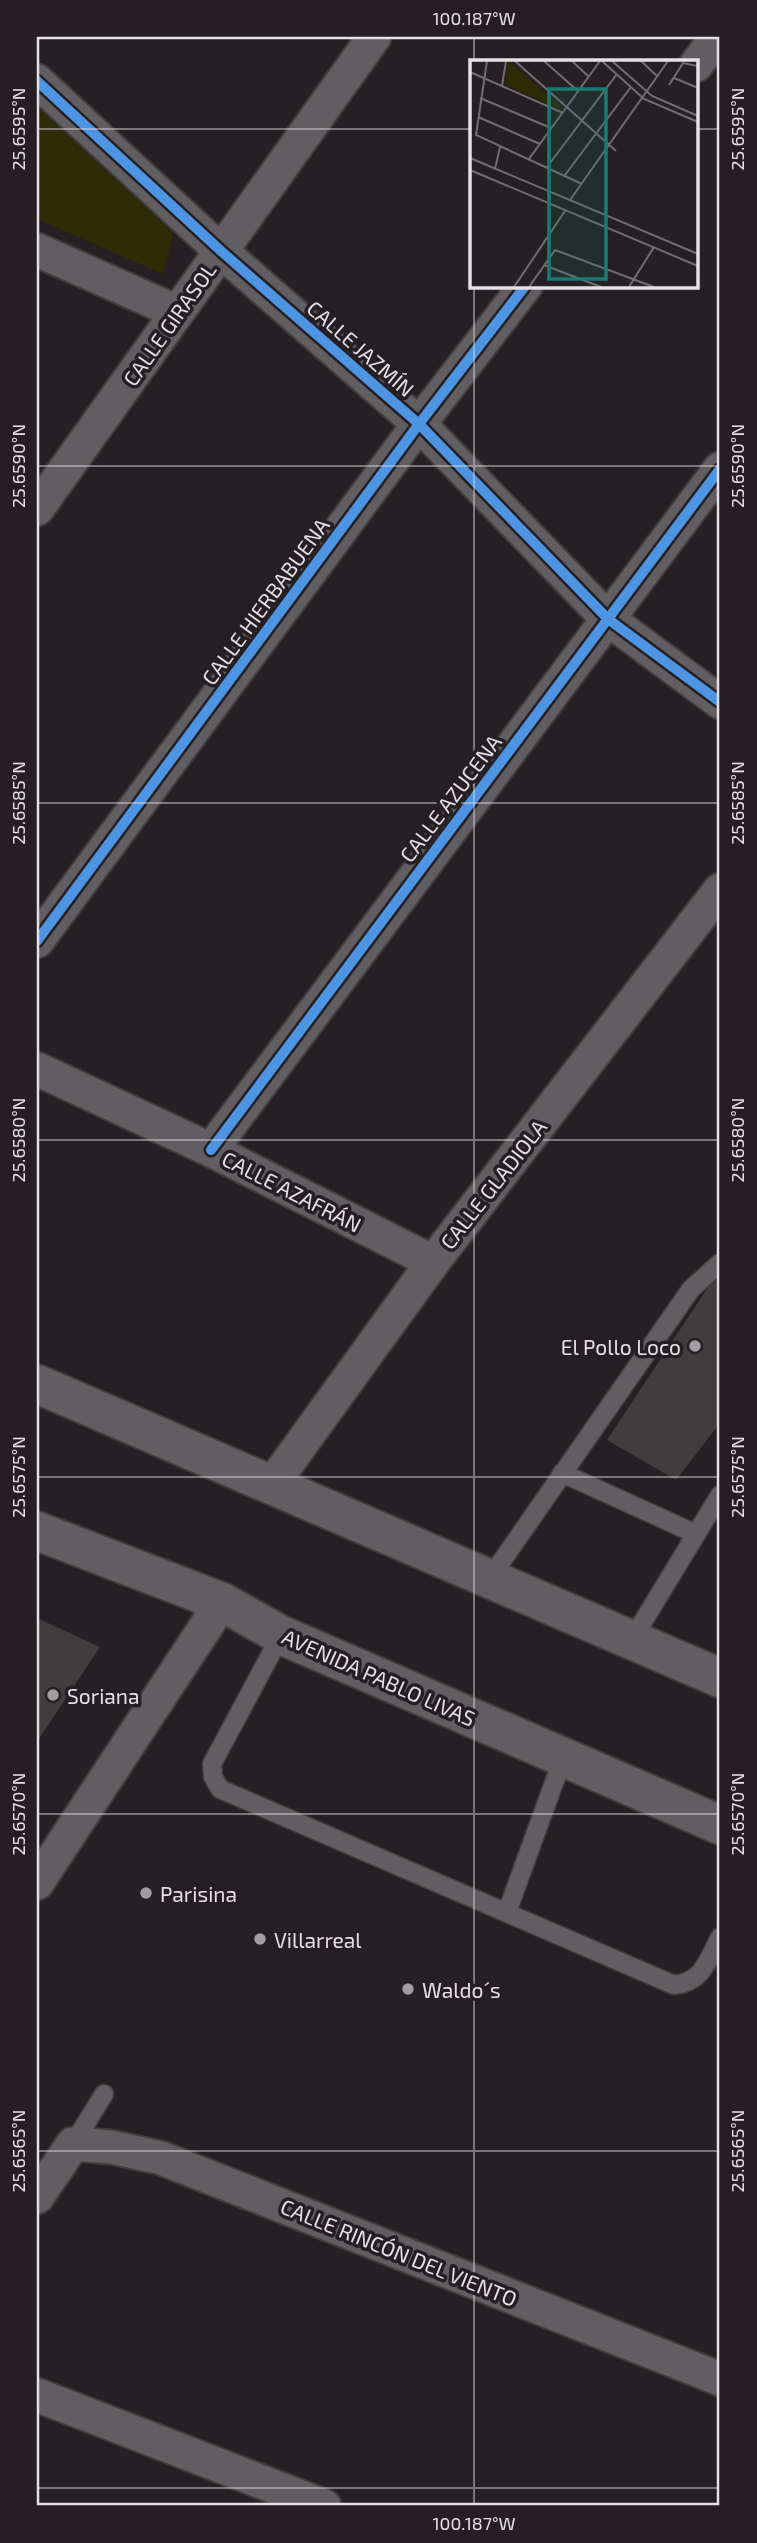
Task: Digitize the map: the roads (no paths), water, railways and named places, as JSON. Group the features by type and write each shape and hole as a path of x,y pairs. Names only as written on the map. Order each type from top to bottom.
{"main road":[{"path":"37,1384 273,1483 720,1678"},
{"name":"AVENIDA PABLO LIVAS","path":"37,1531 222,1602 281,1635 720,1825"}],"street":[{"name":"CALLE GIRASOL","path":"37,509 374,37"},
{"path":"698,62 717,37"},
{"name":"CALLE JAZMÍN","path":"37,81 221,251 419,424 608,619 720,702"},
{"path":"37,250 177,312"},
{"name":"CALLE HIERBABUENA","path":"37,941 419,424 524,287"},
{"name":"CALLE AZUCENA","path":"211,1150 720,469"},
{"name":"CALLE GLADIOLA","path":"273,1483 433,1262 720,890"},
{"name":"CALLE AZAFRÁN","path":"37,1069 211,1150 433,1262"},
{"path":"37,1883 222,1602"},
{"path":"37,2197 73,2144"},
{"name":"CALLE RINCÓN DEL VIENTO","path":"73,2144 111,2147 161,2158 720,2379"},
{"path":"37,2395 324,2506"}],"lane":[{"path":"489,1578 691,1289 720,1264"},
{"path":"562,1473 696,1534"},
{"path":"633,1638 720,1495"},
{"path":"281,1635 212,1764 213,1777 219,1789 674,1985 689,1984 700,1976 720,1937"},
{"path":"507,1912 564,1758"},
{"path":"73,2144 104,2094"}],"place":[{"name":"El Pollo Loco","path":"695,1346"},
{"name":"Soriana","path":"53,1695"},
{"name":"Parisina","path":"146,1893"},
{"name":"Villarreal","path":"260,1939"},
{"name":"Waldo´s","path":"408,1989"}]}
